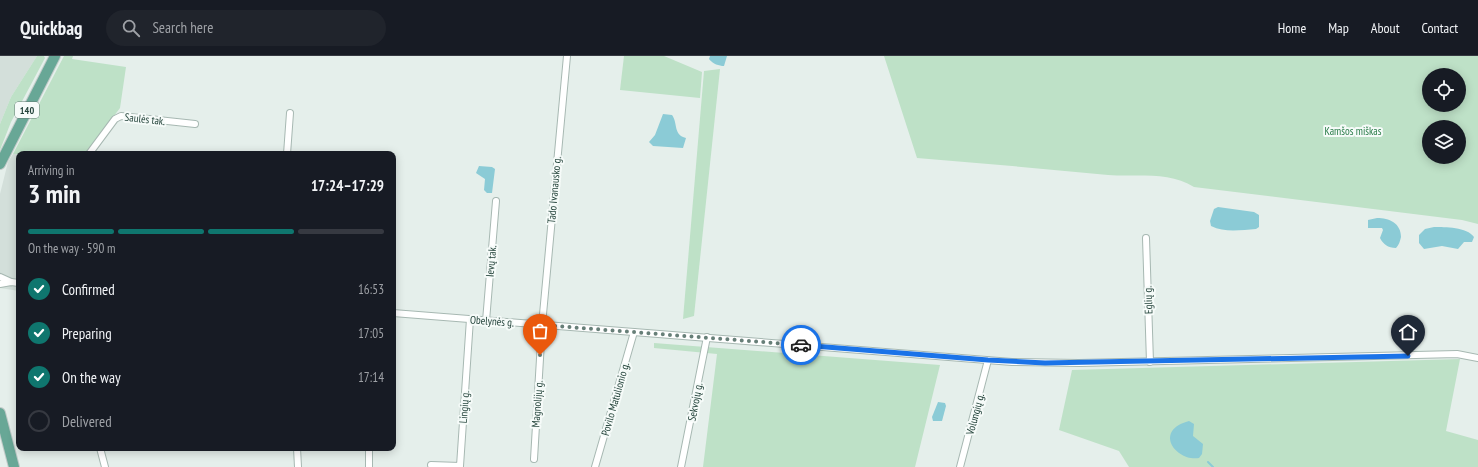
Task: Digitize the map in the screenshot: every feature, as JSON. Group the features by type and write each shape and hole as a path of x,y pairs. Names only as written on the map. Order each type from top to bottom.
{"main road":[{"name":"140","path":"0,164 55,56"},
{"path":"0,413 14,467"}],"street":[{"name":"Tado Ivanausko g.","path":"542,325 567,56"},
{"path":"287,151 290,113"},
{"name":"Saulės tak.","path":"90,151 115,119 121,116 196,124"},
{"name":"Ievų tak.","path":"486,321 496,201"},
{"name":"Eglių g.","path":"1146,238 1150,362"},
{"path":"0,277 10,282"},
{"path":"0,284 16,283"},
{"name":"Obelynės g.","path":"396,313 988,360 1052,363 1457,354 1478,358"},
{"name":"Lingių g.","path":"431,465 460,466 470,319"},
{"name":"Magnolijų g.","path":"534,459 542,325"},
{"name":"Povilo Matulionio g.","path":"595,467 634,332"},
{"name":"Sekvojų g.","path":"681,467 707,337"},
{"name":"Volungių g.","path":"960,467 988,360"},
{"path":"101,451 105,467"},
{"path":"297,451 298,467"},
{"path":"369,451 369,467"}],"shaded area":[{"path":"0,56 37,56 11,97 0,124"},
{"path":"13,154 16,154 16,291 0,288 0,194 8,162"}],"green space":[{"path":"37,56 44,56 45,58 11,122 0,150 0,124 11,97"},
{"path":"64,56 73,56 72,59 126,67 120,108 87,151 16,151 16,154 13,154"},
{"path":"624,56 664,56 702,72 700,98 620,90"},
{"name":"Kamšos miškas","path":"884,56 1478,56 1478,224 1462,220 1194,187 1184,182 1163,177 1108,175 917,158"},
{"path":"720,69 694,316 683,319 704,71"},
{"path":"654,343 940,365 915,467 703,467 717,354 654,348"},
{"path":"1460,359 1446,431 1478,440 1478,467 1129,467 1119,451 1059,430 1072,370"}],"water":[{"path":"710,56 727,56 724,66 712,62 709,59"},
{"path":"663,114 672,115 677,132 686,138 683,148 653,146 649,142 655,135"},
{"path":"479,166 492,167 495,169 492,193 487,193 484,190 485,179 476,173"},
{"path":"1218,207 1254,212 1259,215 1259,227 1256,229 1222,230 1211,226 1210,221 1214,209"},
{"path":"1377,218 1390,220 1399,228 1401,237 1396,248 1384,244 1381,240 1382,228 1368,228 1368,220"},
{"path":"1434,227 1461,229 1474,237 1472,242 1464,242 1458,249 1442,246 1424,249 1419,243 1419,235 1425,229"},
{"path":"938,402 945,403 946,406 942,421 933,421 932,417"},
{"path":"1189,421 1194,424 1193,436 1203,444 1202,454 1199,458 1191,458 1176,451 1170,438 1172,432 1178,426"}],"waterway":[{"path":"1208,462 1213,467"}],"way so far":[{"path":"540,355 542,325 801,345"}],"route":[{"path":"801,345 1012,362 1045,363 1408,356"}]}
